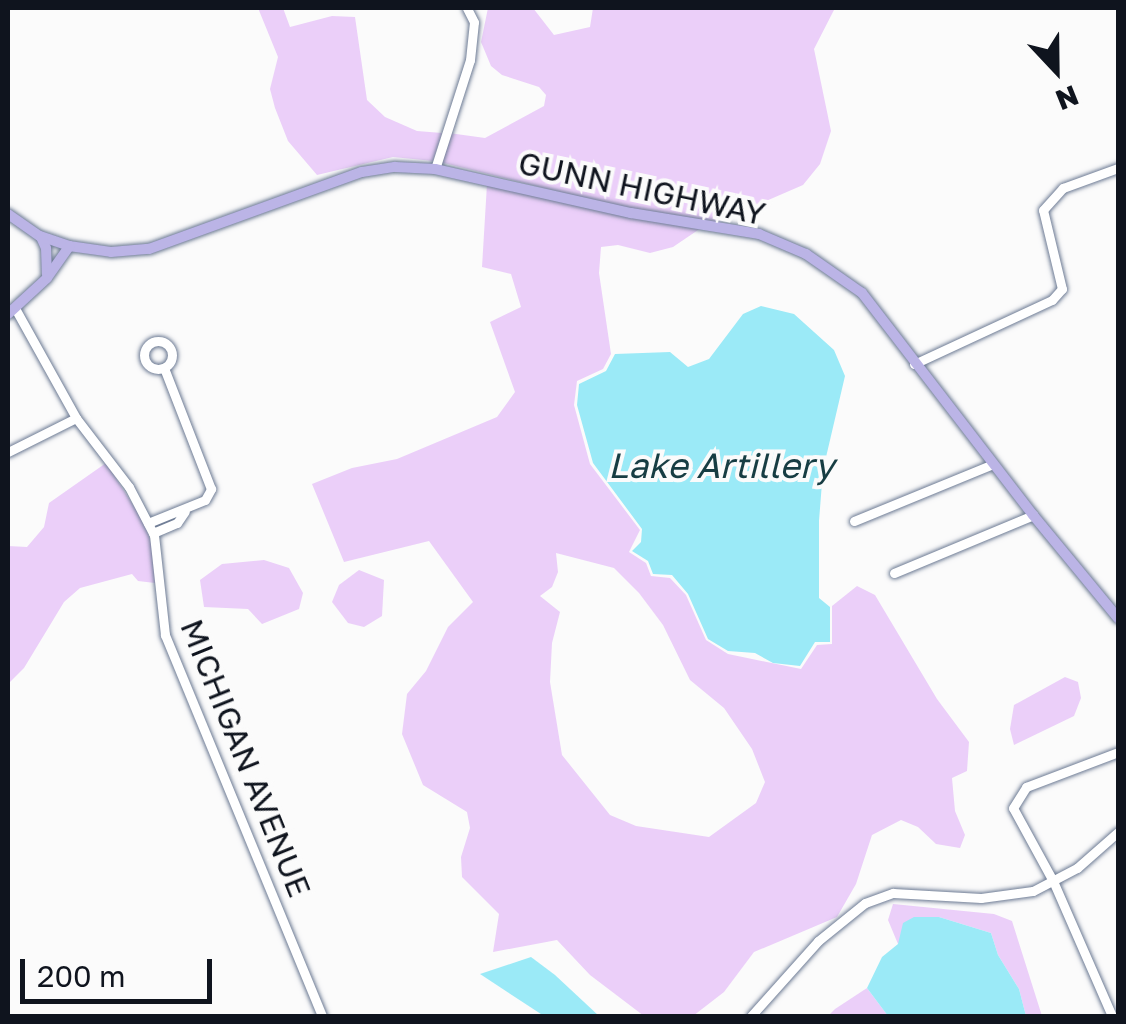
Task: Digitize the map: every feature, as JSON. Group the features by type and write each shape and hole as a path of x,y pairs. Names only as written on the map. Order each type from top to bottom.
{"main road":[{"name":"GUNN HIGHWAY","path":"8,214 40,236 69,246 111,252 149,249 362,172 396,167 435,170 631,214 759,234 806,254 862,293 1032,515 1118,618"},
{"path":"40,236 49,262 47,278"},
{"path":"12,312 47,278 69,246"}],"street":[{"path":"435,170 470,60 474,22 467,8"},
{"path":"914,364 1052,300 1062,289 1043,210 1063,188 1118,168"},
{"name":"MICHIGAN AVENUE","path":"12,312 76,418 129,487 151,528 165,635 322,1016"},
{"path":"151,528 205,500 211,484 164,368"},
{"path":"8,452 76,418"},
{"path":"854,520 993,464"},
{"path":"894,573 1032,515"},
{"path":"1112,1016 1053,881 1016,822 1016,797 1026,787 1118,752"},
{"path":"751,1016 818,942 877,897 912,892 981,898 1022,893 1077,868 1118,833"}],"shaded area":[{"path":"258,8 283,8 290,27 332,16 355,17 367,100 385,117 417,131 442,133 433,161 393,157 317,175 288,141 275,108 270,89 278,57"},
{"path":"488,8 533,8 554,35 590,27 593,8 835,8 814,49 831,131 820,164 803,185 715,223 631,210 440,162 449,133 485,138 544,106 546,95 539,87 502,75 491,66 481,42"},
{"path":"487,184 701,228 673,247 650,253 618,245 601,247 599,273 611,354 603,369 577,381 574,405 590,464 640,530 629,552 646,563 651,576 670,578 686,595 706,640 728,654 801,669 817,645 832,644 832,606 857,586 875,595 937,699 969,742 967,771 952,778 955,811 965,835 960,848 936,844 918,827 901,820 872,835 856,884 837,917 754,952 724,992 693,1016 644,1016 590,975 557,940 493,952 499,914 462,877 461,857 470,828 467,812 423,785 402,734 407,694 426,671 448,627 473,602 429,541 344,562 312,484 352,468 397,459 497,417 515,392 490,322 521,307 511,274 482,267","holes":["556,553 614,568 663,625 690,680 724,708 752,749 765,782 756,803 709,837 636,826 610,815 562,755 550,682 552,643 560,612 540,596 552,587 558,572"]},
{"path":"106,463 144,522 153,549 155,583 138,581 132,574 80,588 64,602 24,668 8,684 8,546 27,547 44,527 49,503"},
{"path":"264,560 289,568 303,593 299,609 262,624 248,609 204,607 200,580 222,564"},
{"path":"359,570 384,580 382,616 364,627 348,623 332,602 339,585"},
{"path":"1065,677 1078,682 1081,698 1074,716 1014,745 1010,729 1014,705"},
{"path":"893,904 994,914 1012,921 1042,1016 1026,1016 1019,989 998,955 991,933 939,917 898,944 888,920"},
{"path":"867,988 888,1016 828,1016 835,1009"}],"water":[{"name":"Lake Artillery","path":"761,306 794,314 834,350 845,376 823,470 819,521 819,598 830,607 830,642 815,642 800,666 773,663 755,653 728,651 708,639 688,594 672,575 653,574 648,561 632,551 641,542 642,529 593,463 577,405 579,384 606,371 615,354 670,352 688,367 709,359 743,314"},
{"path":"914,917 939,917 991,933 998,955 1019,989 1026,1016 888,1016 867,988 882,957 898,944 903,923"},
{"path":"531,957 599,1016 544,1016 480,974"}]}
